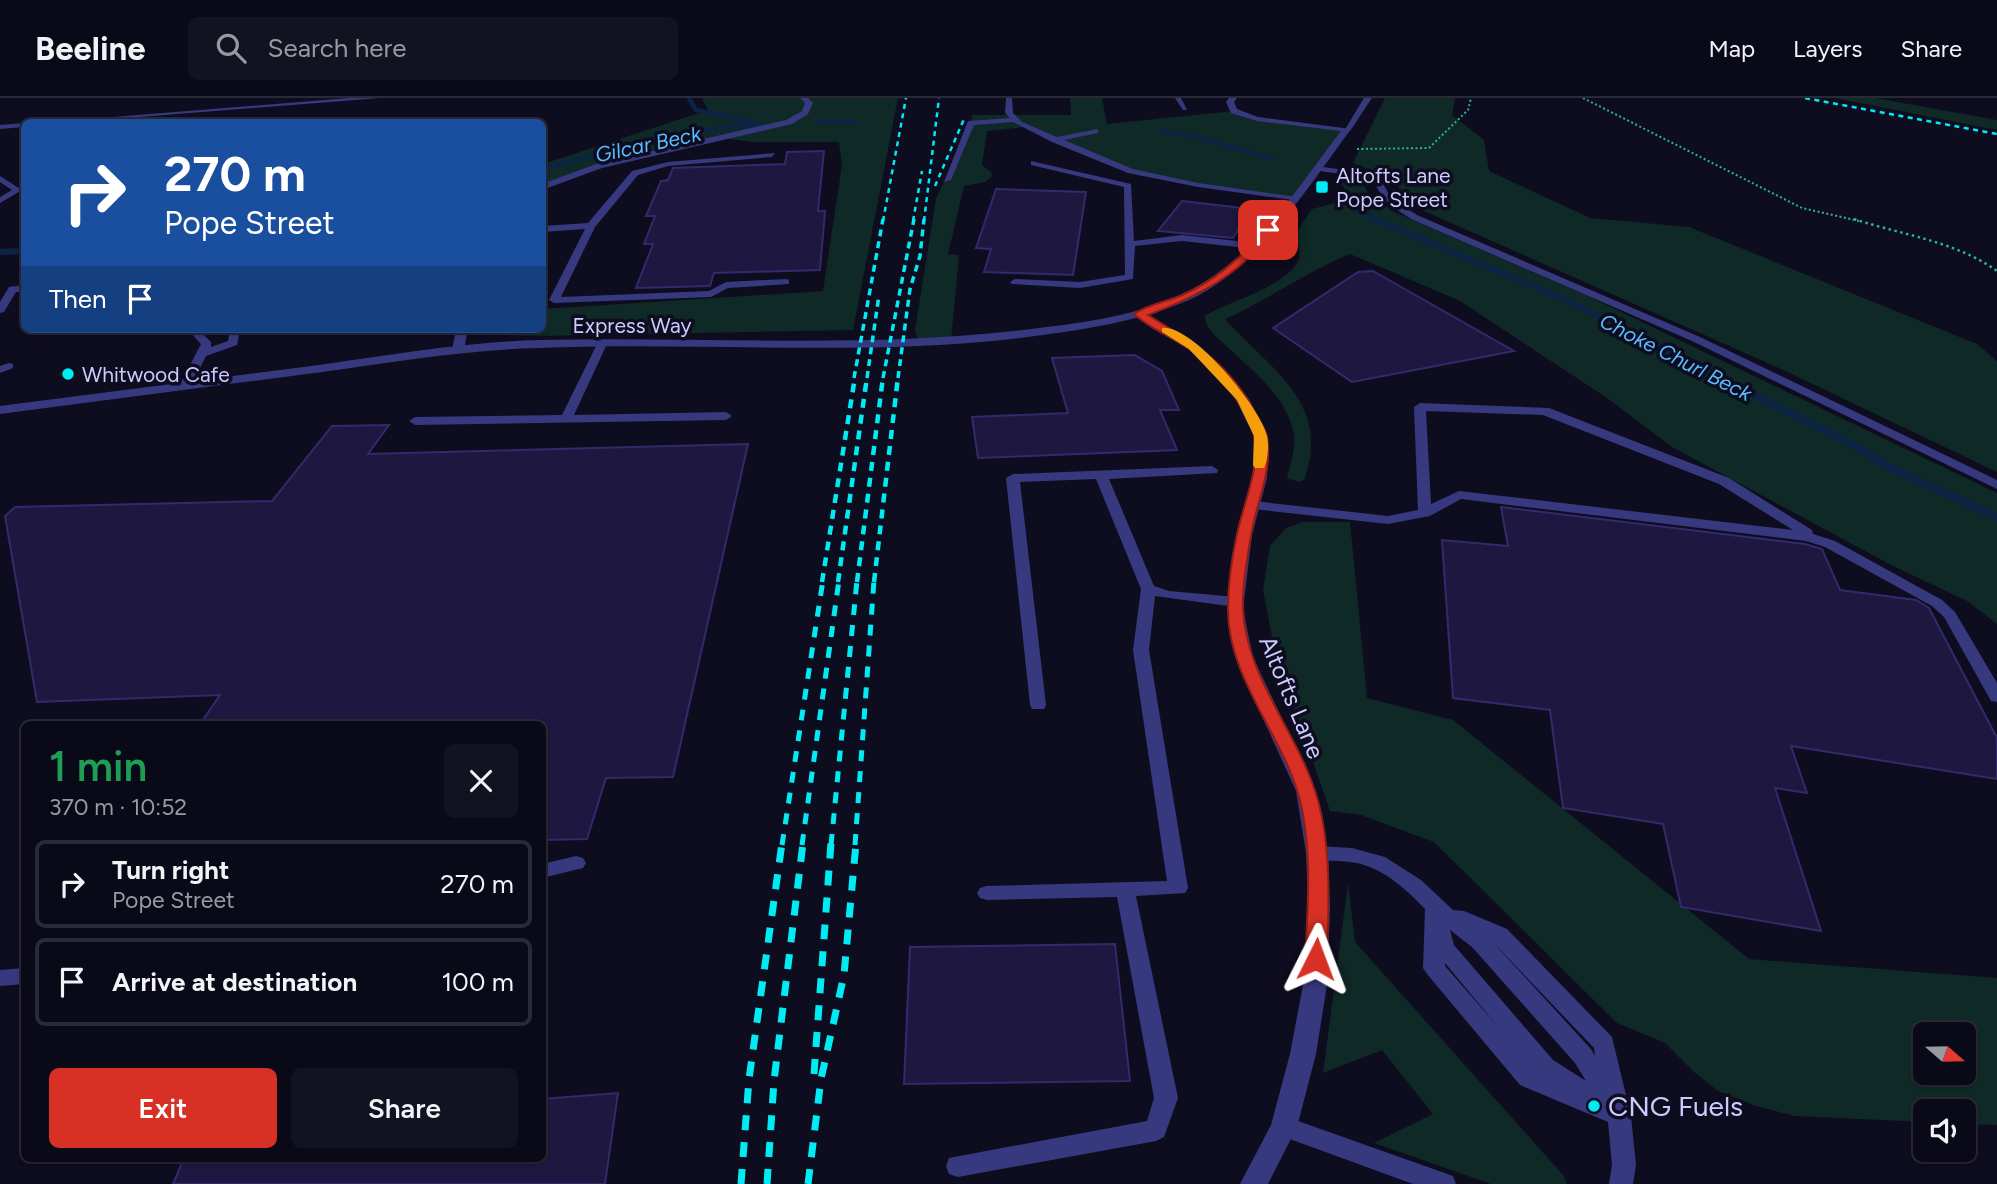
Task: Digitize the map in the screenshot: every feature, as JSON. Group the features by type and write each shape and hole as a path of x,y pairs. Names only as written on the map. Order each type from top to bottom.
{"street":[{"path":"546,186 624,159 778,126 805,113 808,103 804,98"},
{"path":"1233,98 1230,102 1234,111 1257,119 1347,129 1368,98"},
{"name":"Express Way","path":"0,410 458,350 537,344 919,343 1051,332 1139,314 1186,297 1218,280 1256,246 1347,129"},
{"name":"Altofts Lane","path":"1139,314 1193,347 1220,371 1242,399 1261,436 1259,478 1244,535 1236,602 1244,657 1306,791 1317,853 1319,908 1315,985 1303,1054 1284,1127 1254,1184"},
{"path":"458,350 461,333"}],"lane":[{"path":"95,119 377,98"},
{"path":"1009,98 1009,113 1014,120"},
{"path":"1178,98 1185,109"},
{"path":"951,178 971,123 1014,120 1115,165 1148,175 1198,185 1293,197"},
{"path":"0,127 21,125"},
{"path":"1055,139 1096,131"},
{"path":"772,155 668,164 635,173 591,226 554,300 711,294 726,285 786,282"},
{"path":"1015,282 1080,285 1130,278 1128,186 1034,163"},
{"path":"1316,168 1364,175 1378,183 1388,200 1414,217 1696,338 1997,485"},
{"path":"0,178 18,190 0,200"},
{"path":"546,229 591,226"},
{"path":"1130,244 1182,238 1256,246"},
{"path":"0,310 13,289 21,288"},
{"path":"185,386 207,344 196,333"},
{"path":"202,354 233,343 235,333"},
{"path":"566,419 602,344"},
{"path":"1425,513 1420,407 1545,411 1724,481 1818,540 1937,603 1961,631 1997,697"},
{"path":"415,421 726,416"},
{"path":"1038,705 1013,478 1212,470"},
{"path":"987,893 1178,888 1141,650 1148,589 1101,475"},
{"path":"1253,505 1388,520 1425,513 1459,495 1773,531 1818,540"},
{"path":"1148,589 1168,596 1236,602"},
{"path":"1317,853 1352,856 1378,862 1414,885 1435,907 1483,945 1583,1056 1619,1116 1624,1165 1621,1184"},
{"path":"546,870 576,863"},
{"path":"958,1166 1156,1130 1166,1098 1125,889"},
{"path":"1435,907 1434,968 1528,1077 1619,1116"},
{"path":"0,978 21,976"},
{"path":"1284,1127 1444,1184"}],"path":[{"path":"1332,148 1429,148 1468,110 1471,98"},
{"path":"1583,98 1802,208 1849,216 1896,233 1938,242 1983,261 1997,271"}],"green space":[{"path":"702,98 898,98 853,330 538,336 493,333 546,333 546,309 823,291 842,165 839,142 752,142 723,138 624,159 546,186 546,163 708,110"},
{"path":"1070,98 1102,98 1107,124 1234,111 1257,119 1347,129 1293,197 1198,185 1148,175 1025,127 987,131 982,165 992,176 985,182 964,186 948,254 959,255 951,341 919,343 915,330 936,199 971,123 972,115 1071,115"},
{"path":"1385,98 1455,98 1452,115 1484,140 1489,171 1590,218 1689,227 1977,344 1997,361 1997,472 1779,368 1415,207 1395,180 1353,163"},
{"path":"1835,98 1875,98 1997,120 1997,130"},
{"path":"1341,183 1362,183 1367,191 1392,211 1590,297 1997,493 1997,624 1967,601 1893,566 1672,447 1607,398 1460,301 1350,254 1225,319 1281,376 1303,409 1309,427 1309,463 1305,479 1299,482 1287,478 1294,435 1284,407 1266,383 1213,334 1205,316 1270,286 1285,275 1296,264 1300,251 1293,237 1312,209 1352,198"},
{"path":"1303,522 1350,522 1367,698 1453,720 1749,959 1997,978 1997,1125 1976,1124 1976,1099 1913,1099 1913,1121 1795,1116 1756,1106 1718,1091 1665,1043 1617,1023 1434,842 1361,815 1330,811 1275,652 1263,590 1270,546 1286,528"},
{"path":"1348,883 1355,942 1564,1176 1567,1184 1491,1184 1374,1143 1433,1114 1382,1050 1323,1073"}],"building":[{"path":"824,151 818,211 825,211 820,270 714,273 710,286 636,288 653,244 644,244 655,216 646,216 661,181 668,180 673,168 785,164 787,152"},
{"path":"996,189 1086,192 1073,275 984,272 991,249 976,248"},
{"path":"1182,201 1252,209 1233,238 1158,231"},
{"path":"1373,271 1514,351 1352,382 1273,328 1358,272"},
{"path":"1135,355 1162,371 1179,410 1160,410 1177,450 978,458 972,417 1068,413 1052,358"},
{"path":"389,425 368,454 748,444 673,777 606,778 587,839 546,840 546,721 202,721 220,695 37,702 5,516 15,507 272,501 332,426"},
{"path":"1501,507 1805,544 1822,549 1840,590 1916,600 1929,608 1997,738 1997,779 1791,746 1807,793 1775,788 1821,931 1681,907 1663,824 1563,808 1550,710 1453,698 1442,540 1508,546"},
{"path":"1115,944 1130,1081 904,1084 910,947"},
{"path":"618,1093 605,1184 173,1184 182,1162 546,1162 546,1099"}],"waterway":[{"path":"689,98 696,110 753,122"},
{"name":"Choke Churl Beck","path":"816,122 856,122"},
{"name":"Gilcar Beck","path":"546,168 679,133 761,124"},
{"name":"Choke Churl Beck","path":"1160,131 1195,137 1274,159"},
{"name":"Choke Churl Beck","path":"1350,206 1375,220"},
{"name":"Choke Churl Beck","path":"1375,220 1564,299 1721,378"},
{"name":"Gilcar Beck","path":"0,252 21,251"},
{"name":"Choke Churl Beck","path":"1718,377 1850,443 1891,468 1997,517"}],"railway":[{"path":"883,221 906,98"},
{"path":"924,221 939,98"},
{"path":"1805,98 1997,134"},
{"path":"935,186 964,119"},
{"path":"913,221 922,171"},
{"path":"854,378 883,219"},
{"path":"883,378 914,219"},
{"path":"898,378 910,289 920,256 924,219"},
{"path":"867,378 879,295"},
{"path":"822,582 855,377"},
{"path":"838,582 867,377"},
{"path":"857,582 883,377"},
{"path":"874,582 898,377"},
{"path":"782,845 823,580"},
{"path":"802,845 839,580"},
{"path":"831,845 857,580"},
{"path":"855,845 874,580"},
{"path":"741,1184 749,1079 782,843"},
{"path":"767,1184 774,1081 803,843"},
{"path":"814,1074 831,843"},
{"path":"808,1184 821,1079 844,975 856,843"}],"slow traffic":[{"path":"1165,330 1207,359 1242,399 1261,436 1260,465"}],"place":[{"name":"Altofts Lane Pope Street","path":"1322,187"},
{"name":"Whitwood Cafe","path":"68,374"},
{"name":"CNG Fuels","path":"1594,1106"}],"route":[{"path":"1268,230 1256,246 1218,280 1186,297 1139,314 1193,347 1220,371 1242,399 1261,436 1259,478 1244,535 1235,609 1244,657 1306,791 1317,853 1319,908 1316,959"}]}
